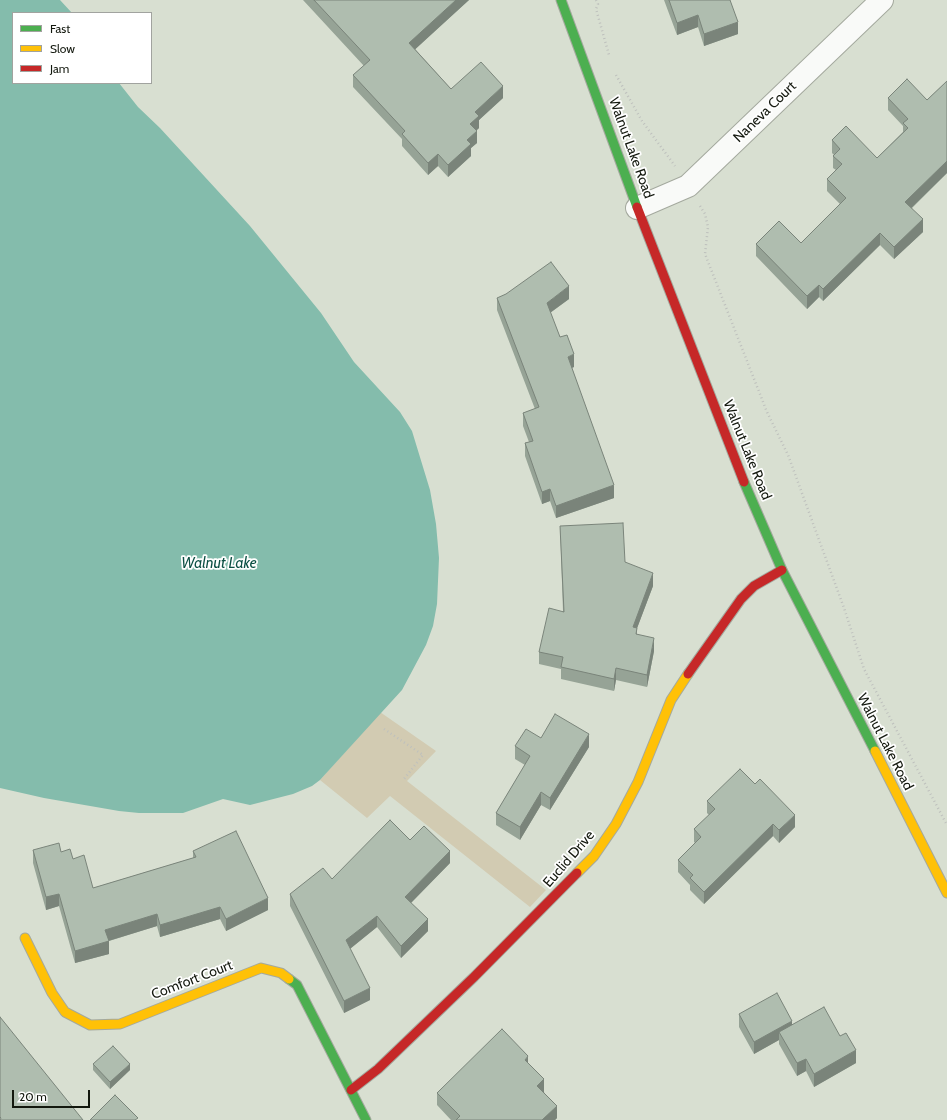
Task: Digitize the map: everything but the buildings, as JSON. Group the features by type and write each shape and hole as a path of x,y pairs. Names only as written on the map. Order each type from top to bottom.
{"street":[{"name":"Walnut Lake Road","path":"562,0 637,208 694,351 738,470 782,570 947,893"},
{"name":"Naneva Court","path":"637,208 688,186 882,0"},
{"name":"Euclid Drive","path":"351,1090 378,1068 474,977 594,856 616,824 638,782 671,700 705,648 754,586 782,570"},
{"name":"Comfort Court","path":"25,938 52,993 65,1012 90,1025 120,1024 261,968 281,973 297,984 366,1120"}],"path":[{"path":"596,0 598,4 596,9 611,59"},
{"path":"615,72 624,92 642,121 672,160 705,214 708,227 705,254 767,412 788,455 864,669 947,825"},
{"path":"384,729 423,755 404,779"}],"shaded area":[{"path":"380,712 436,751 407,781 546,890 530,907 390,796 367,818 320,780"}],"water":[{"name":"Walnut Lake","path":"0,0 60,0 71,12 12,12 12,84 120,84 138,107 160,128 250,226 321,313 354,362 400,412 412,431 430,490 436,524 439,558 437,604 433,626 426,645 402,690 320,780 312,786 293,794 250,805 223,799 183,813 139,813 44,798 0,788"}],"traffic: fast":[{"path":"561,0 637,207"},
{"path":"744,482 782,570 875,751"},
{"path":"289,979 297,985 366,1120"}],"traffic: slow":[{"path":"577,873 594,856 616,824 638,782 671,700 688,674"},
{"path":"875,751 947,893"},
{"path":"25,938 52,993 65,1012 90,1025 120,1024 261,968 281,973 289,979"}],"traffic: jam":[{"path":"637,207 744,482"},
{"path":"688,674 741,599 754,586 782,570"},
{"path":"351,1090 378,1069 474,977 577,873"}]}
